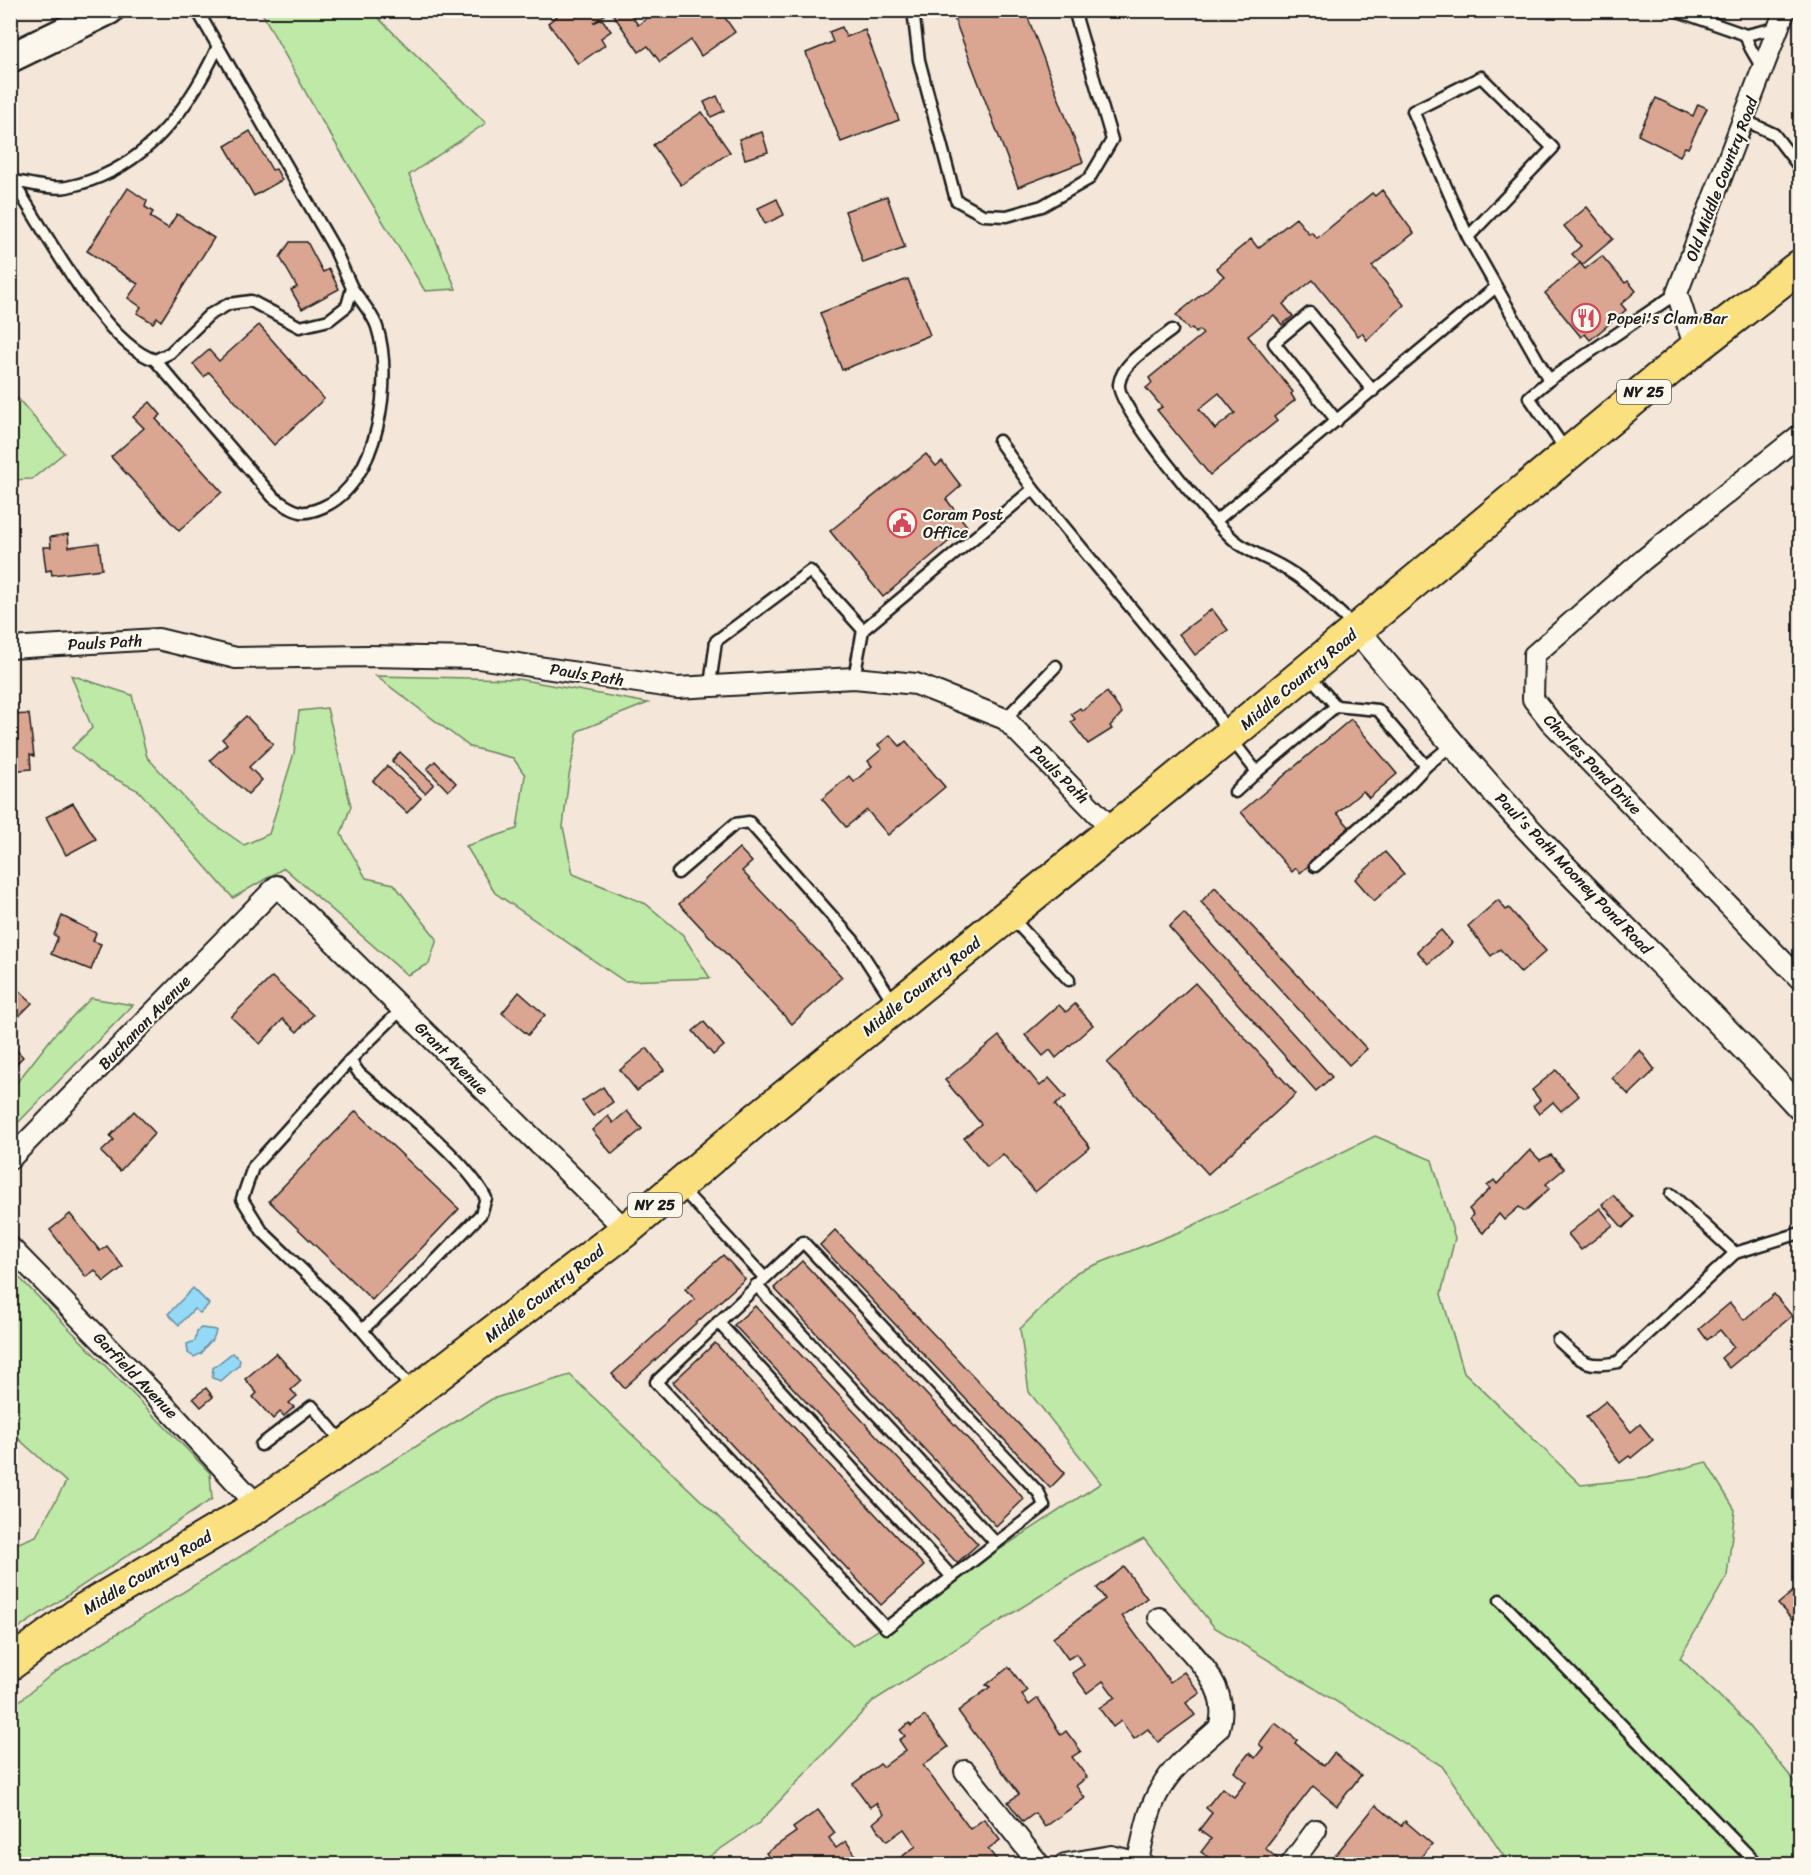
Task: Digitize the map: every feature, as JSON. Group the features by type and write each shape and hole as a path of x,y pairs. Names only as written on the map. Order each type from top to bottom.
{"main road":[{"path":"10,58 109,10"},
{"name":"Middle Country Road","path":"10,1664 85,1608 258,1506 345,1446 626,1230 896,1006 1229,736 1695,348 1800,266"}],"street":[{"name":"Old Middle Country Road","path":"1677,292 1783,16"},
{"path":"1677,292 1695,348"},
{"name":"Charles Pond Drive","path":"1800,435 1643,560 1534,655 1533,699 1560,731 1800,979"},
{"name":"Paul's Path Mooney Pond Road","path":"1357,630 1453,744 1552,855 1697,999 1800,1108"},
{"name":"Pauls Path","path":"10,648 158,639 236,658 368,656 478,658 677,688 854,678 916,684 1005,719 1113,830"},
{"name":"Grant Avenue","path":"277,886 626,1230"},
{"name":"Buchanan Avenue","path":"10,1159 277,886"},
{"name":"Garfield Avenue","path":"10,1247 156,1396 258,1506"},
{"path":"1065,1864 1111,1856 1140,1864 1152,1806 1161,1787 1181,1762 1219,1728 1222,1718 1219,1689 1159,1618"},
{"path":"965,1771 1039,1864"},
{"path":"1292,1864 1316,1830"}],"lane":[{"path":"12,180 79,288 103,318 142,356 155,360 273,497 289,508 302,512 315,510 347,492 360,473 381,407 382,360 377,326 352,288 334,248 197,10"},
{"path":"913,10 919,60 956,200 983,215 1007,216 1042,206 1089,179 1112,140 1074,10"},
{"path":"1675,10 1746,35 1772,29 1783,16"},
{"path":"1746,35 1747,42 1756,54 1762,71"},
{"path":"12,180 65,188 116,172 143,152 191,99 202,82 218,46"},
{"path":"1468,237 1553,148 1481,77 1413,111 1468,237 1549,380"},
{"path":"1744,120 1774,134 1800,168"},
{"path":"1217,520 1496,287"},
{"path":"155,360 170,353 209,315 229,304 251,301 300,327 329,321 347,306 352,288"},
{"path":"1569,454 1529,397 1549,380 1677,292"},
{"path":"1337,421 1274,343 1301,320 1310,313 1373,391"},
{"path":"1172,330 1123,370 1119,386 1126,408 1145,436 1233,539 1268,561 1288,570 1311,586 1357,630"},
{"path":"999,441 1033,489 1212,706 1229,736 1257,772"},
{"path":"854,678 863,630 1033,489"},
{"path":"710,685 716,640 810,571 863,630"},
{"path":"1005,719 1056,666"},
{"path":"1306,672 1336,706 1378,710 1426,766"},
{"path":"1234,792 1336,706"},
{"path":"1315,866 1453,744"},
{"path":"678,873 735,824 749,822 854,941 896,1006"},
{"path":"1009,914 1069,980"},
{"path":"402,1009 350,1060 254,1167 242,1199 262,1231 362,1330 415,1393"},
{"path":"350,1060 359,1073 453,1158 479,1186 486,1198 482,1214 422,1275 362,1330"},
{"path":"679,1185 760,1281 996,1544"},
{"path":"1671,1194 1735,1253"},
{"path":"1558,1340 1579,1359 1589,1364 1600,1366 1618,1362 1735,1253 1800,1233"},
{"path":"803,1242 1039,1492 1044,1506 886,1628 656,1382 760,1281 803,1242"},
{"path":"718,1322 952,1577"},
{"path":"261,1445 312,1406 345,1446"},
{"path":"1500,1600 1757,1864"}],"green space":[{"path":"261,11 371,11 486,123 409,175 456,289 425,291 316,111"},
{"path":"10,389 64,453 32,479 11,480"},
{"path":"71,675 132,695 147,757 198,813 244,845 269,834 294,753 299,711 327,708 351,806 341,834 366,878 394,884 437,939 429,964 407,975 284,868 233,898 139,791 100,771 72,748 92,728"},
{"path":"376,676 518,679 648,703 578,731 569,776 563,827 573,874 646,904 683,935 710,978 624,981 495,893 466,846 517,829 525,775 513,758 470,747"},
{"path":"91,998 133,1005 11,1130 11,1090 54,1035"},
{"path":"1375,1136 1432,1160 1455,1238 1441,1294 1464,1372 1581,1485 1647,1478 1706,1462 1735,1510 1727,1576 1680,1658 1747,1723 1800,1788 1800,1864 1509,1864 1442,1766 1214,1627 1144,1539 1070,1577 873,1701 759,1823 698,1864 11,1864 11,1708 52,1674 492,1399 570,1375 853,1646 1101,1483 1029,1392 1020,1329 1077,1272 1184,1230"},
{"path":"10,1268 210,1473 212,1499 11,1633 11,1546 36,1536 66,1482 11,1432"}],"water":[{"path":"193,1288 209,1304 200,1313 194,1309 179,1325 168,1314"},
{"path":"201,1328 216,1330 202,1353 194,1357 188,1353 187,1344 195,1341 197,1331"},
{"path":"232,1353 240,1359 239,1365 221,1381 212,1378 213,1368"}],"building":[{"path":"553,10 605,10 602,12 604,15 593,23 602,19 611,31 601,38 605,45 578,64 548,23 557,16"},
{"path":"610,10 638,10 631,15 638,25 658,10 730,10 723,15 735,32 701,56 691,40 660,62 648,46 639,52"},
{"path":"951,10 1025,10 1083,162 1018,187"},
{"path":"842,27 846,37 865,30 899,120 841,142 806,53 833,42 829,32"},
{"path":"717,96 724,111 711,117 704,102"},
{"path":"1656,98 1693,116 1698,104 1707,108 1688,148 1685,147 1680,156 1638,135"},
{"path":"702,112 730,152 681,185 653,145"},
{"path":"250,131 272,170 276,169 282,180 254,196 225,146"},
{"path":"762,132 768,152 745,159 739,139"},
{"path":"128,188 147,201 145,207 153,212 150,217 168,228 177,214 214,238 161,321 157,317 153,323 137,313 141,307 128,298 138,284 87,251"},
{"path":"1382,190 1414,233 1372,266 1404,305 1367,340 1362,333 1358,336 1313,280 1283,304 1293,316 1282,325 1274,315 1248,336 1293,392 1291,394 1295,400 1274,417 1277,421 1210,475 1157,410 1162,407 1146,388 1152,383 1149,378 1203,334 1199,330 1196,333 1192,328 1189,330 1176,315 1224,276 1216,268 1251,239 1258,248 1296,218 1309,234 1311,232 1317,238 1372,193 1375,196","holes":["1219,393 1235,413 1215,429 1199,409"]},
{"path":"887,196 905,248 863,263 845,211"},
{"path":"777,199 784,215 765,224 758,208"},
{"path":"1587,207 1613,239 1582,265 1572,254 1581,246 1564,226"},
{"path":"290,242 307,242 323,272 329,269 339,289 302,309 291,290 297,287 280,257"},
{"path":"1602,256 1625,283 1628,281 1636,291 1621,304 1626,310 1590,340 1585,334 1581,337 1545,293 1580,263 1585,269"},
{"path":"908,279 930,335 842,370 820,313"},
{"path":"259,325 324,399 274,445 209,372 204,377 193,364 209,350 219,361"},
{"path":"150,402 161,415 156,419 222,492 179,531 111,457 144,428 133,417"},
{"path":"926,454 936,466 942,461 961,486 946,499 967,526 883,597 830,531"},
{"path":"68,534 69,547 99,543 102,569 52,575 51,570 46,571 43,547 51,547 50,537"},
{"path":"1212,609 1228,630 1195,655 1179,634"},
{"path":"1107,692 1122,713 1110,726 1112,729 1088,744 1071,722 1075,719 1071,714 1080,708 1082,711"},
{"path":"29,714 34,756 30,754 31,769 10,771 10,715"},
{"path":"246,716 273,744 249,767 262,780 248,794 210,760 227,744 222,739"},
{"path":"1351,719 1397,774 1369,798 1363,791 1337,813 1351,829 1300,873 1296,868 1292,872 1241,812"},
{"path":"890,735 900,746 906,741 945,787 888,835 867,810 846,827 822,799 849,776 854,782 872,766 868,761 882,749 878,745"},
{"path":"400,752 434,784 425,793 392,761"},
{"path":"435,761 456,783 448,791 427,769"},
{"path":"387,766 421,798 407,813 373,781"},
{"path":"73,803 96,839 66,855 46,817"},
{"path":"739,848 752,862 742,871 842,977 792,1024 679,904"},
{"path":"1385,852 1404,874 1374,901 1355,879"},
{"path":"1215,887 1367,1049 1349,1065 1201,902"},
{"path":"1498,900 1506,910 1509,908 1546,951 1521,973 1500,949 1491,956 1468,926"},
{"path":"1184,913 1332,1077 1316,1091 1169,927"},
{"path":"62,916 96,933 93,941 101,944 91,970 51,954 58,937 54,935"},
{"path":"1441,930 1452,943 1428,964 1417,951"},
{"path":"272,977 313,1015 297,1032 283,1019 260,1044 231,1017"},
{"path":"1195,983 1296,1094 1208,1174 1107,1063"},
{"path":"14,986 32,1003 10,1025 10,989"},
{"path":"519,992 545,1015 528,1035 502,1013"},
{"path":"1075,1004 1093,1025 1056,1058 1050,1050 1043,1056 1025,1035 1059,1005 1066,1012"},
{"path":"704,1022 724,1046 713,1055 693,1031"},
{"path":"999,1036 1040,1086 1049,1078 1066,1097 1055,1105 1090,1147 1035,1192 1003,1154 987,1167 964,1138 981,1124 945,1080"},
{"path":"10,1043 23,1057 12,1068 10,1066"},
{"path":"647,1048 664,1070 637,1091 620,1070"},
{"path":"1640,1050 1655,1070 1629,1095 1612,1078"},
{"path":"1556,1070 1579,1096 1561,1111 1553,1102 1539,1114 1533,1106 1540,1100 1532,1090"},
{"path":"603,1087 613,1102 593,1116 582,1101"},
{"path":"134,1111 155,1133 120,1171 101,1152 114,1140 110,1136"},
{"path":"356,1111 459,1209 372,1300 269,1201"},
{"path":"627,1111 642,1129 612,1154 592,1130 608,1116 613,1123"},
{"path":"1530,1150 1540,1160 1551,1155 1564,1169 1546,1184 1550,1188 1525,1211 1519,1207 1504,1220 1499,1214 1483,1233 1470,1219 1473,1214 1469,1209 1490,1189 1487,1186 1494,1180 1497,1184"},
{"path":"1613,1195 1634,1217 1623,1228 1602,1204"},
{"path":"1600,1208 1613,1225 1581,1250 1568,1234"},
{"path":"70,1214 100,1251 107,1246 123,1267 104,1282 95,1270 86,1277 50,1230"},
{"path":"835,1230 1065,1473 1050,1488 820,1245"},
{"path":"723,1255 745,1279 624,1388 612,1374 695,1299 685,1289"},
{"path":"802,1261 1024,1499 996,1526 774,1288"},
{"path":"1774,1294 1792,1316 1729,1368 1721,1358 1734,1347 1720,1330 1707,1340 1699,1329 1730,1303 1744,1320"},
{"path":"755,1306 978,1544 957,1563 734,1325"},
{"path":"715,1343 924,1566 881,1605 673,1382"},
{"path":"276,1353 301,1381 291,1390 297,1396 289,1403 294,1407 284,1416 280,1412 273,1419 253,1397 257,1393 245,1379"},
{"path":"206,1388 213,1397 201,1407 193,1398"},
{"path":"1606,1401 1631,1432 1640,1424 1653,1440 1631,1458 1629,1456 1620,1463 1586,1417"},
{"path":"1124,1567 1147,1598 1122,1616 1170,1682 1184,1672 1200,1693 1186,1703 1195,1715 1158,1742 1148,1729 1134,1739 1121,1721 1113,1727 1099,1708 1115,1697 1103,1681 1087,1693 1072,1673 1084,1665 1076,1654 1068,1659 1053,1638 1105,1599 1097,1588"},
{"path":"1797,1588 1800,1592 1800,1628 1778,1604"},
{"path":"1009,1667 1027,1691 1022,1695 1029,1705 1038,1698 1061,1735 1066,1731 1081,1751 1072,1757 1087,1777 1076,1786 1085,1798 1045,1827 1035,1813 1023,1822 1008,1802 1019,1794 958,1711 990,1687 986,1685"},
{"path":"925,1716 948,1747 923,1765 970,1829 984,1819 1000,1840 988,1849 997,1860 991,1864 905,1864 900,1858 916,1846 904,1829 887,1841 873,1823 884,1814 876,1803 870,1807 853,1784 880,1764 883,1767 906,1750 899,1740 905,1736 900,1730 909,1723 911,1726"},
{"path":"1275,1723 1297,1740 1295,1743 1324,1766 1334,1753 1361,1775 1337,1806 1313,1786 1265,1848 1278,1859 1274,1864 1218,1864 1201,1852 1211,1839 1199,1830 1212,1813 1206,1808 1222,1788 1234,1797 1246,1782 1234,1772 1249,1753 1255,1758 1263,1748 1259,1744"},
{"path":"1376,1805 1401,1826 1405,1821 1432,1844 1415,1864 1408,1862 1405,1864 1328,1864"},
{"path":"818,1810 835,1833 829,1838 836,1848 846,1841 859,1860 853,1864 774,1864 766,1853 796,1832 793,1828"}],"place":[{"name":"Popei's Clam Bar","path":"1586,318"},
{"name":"Coram Post Office","path":"902,523"}]}
